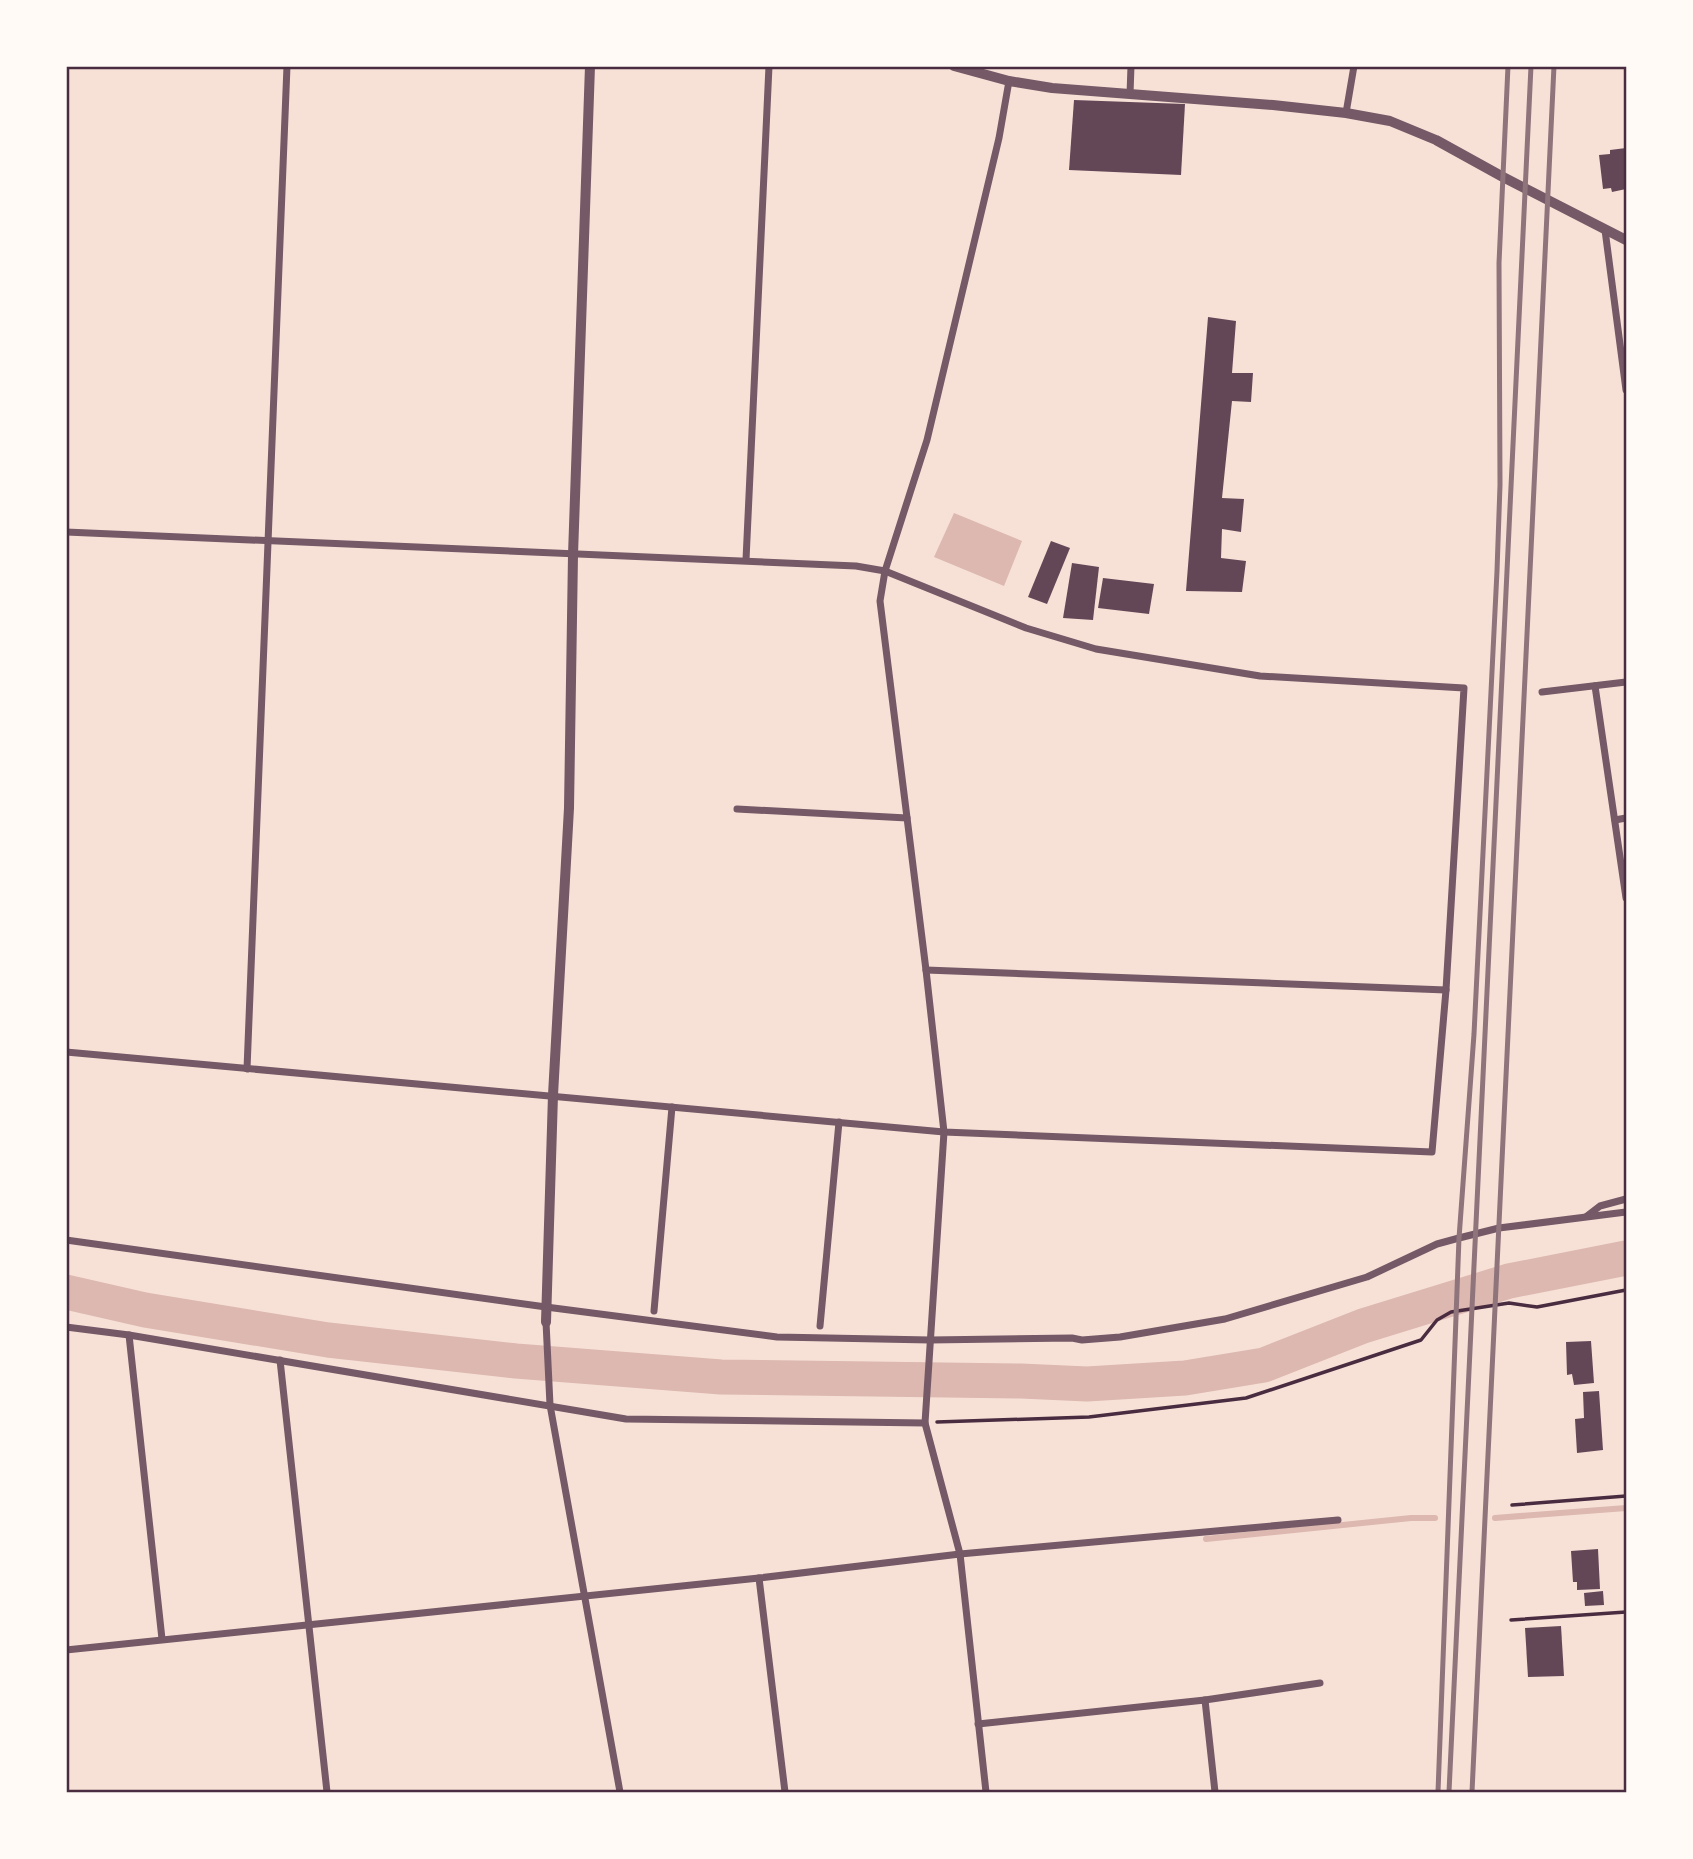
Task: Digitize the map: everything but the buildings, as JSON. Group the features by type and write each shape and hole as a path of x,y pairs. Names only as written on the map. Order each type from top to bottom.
{"street":[{"path":"247,1069 287,66"},
{"path":"590,66 573,555 569,808 552,1095 546,1322 550,1405 620,1793"},
{"path":"746,560 769,66"},
{"path":"954,66 1009,81 1052,88 1273,105 1390,121 1436,140 1626,240"},
{"path":"1130,94 1131,66"},
{"path":"1346,113 1354,66"},
{"path":"985,1793 960,1554 925,1422 944,1132 880,600 885,571 927,440 996,151 1009,81"},
{"path":"1605,230 1626,390"},
{"path":"66,532 856,566 885,571 1026,628 1097,649 1260,676 1464,688 1446,990 1432,1152 944,1132 66,1052"},
{"path":"1542,692 1626,682"},
{"path":"1595,686 1626,898"},
{"path":"737,809 907,818"},
{"path":"1615,820 1626,818"},
{"path":"926,970 1446,990"},
{"path":"654,1311 672,1107"},
{"path":"820,1326 839,1122"},
{"path":"1583,1218 1600,1206 1626,1199"},
{"path":"66,1240 777,1337 930,1341 1082,1340 1120,1337 1225,1319 1367,1277 1437,1244 1499,1228 1626,1212"},
{"path":"66,1327 129,1335 626,1419 925,1422"},
{"path":"129,1335 162,1639"},
{"path":"280,1360 327,1793"},
{"path":"66,1650 960,1554 1338,1520"},
{"path":"759,1577 785,1793"},
{"path":"978,1724 1205,1699 1320,1683"},
{"path":"1205,1699 1215,1793"}],"path":[{"path":"925,1422 1089,1417 1246,1398 1421,1340 1437,1321 1451,1312 1508,1303 1536,1307 1626,1290"},
{"path":"1512,1505 1626,1496"},
{"path":"1511,1620 1626,1612"}],"shaded area":[{"path":"954,513 1022,541 1004,586 934,557"}],"waterway":[{"path":"66,1292 145,1310 328,1340 516,1361 721,1377 1087,1384 1185,1378 1264,1365 1363,1326 1509,1281 1626,1258"},
{"path":"1495,1518 1626,1508"},
{"path":"1206,1539 1411,1518 1435,1518"}],"railway":[{"path":"1438,1792 1459,1238 1474,1034 1497,571 1500,485 1499,263 1508,66"},
{"path":"1449,1792 1531,66"},
{"path":"1472,1792 1554,66"}]}
